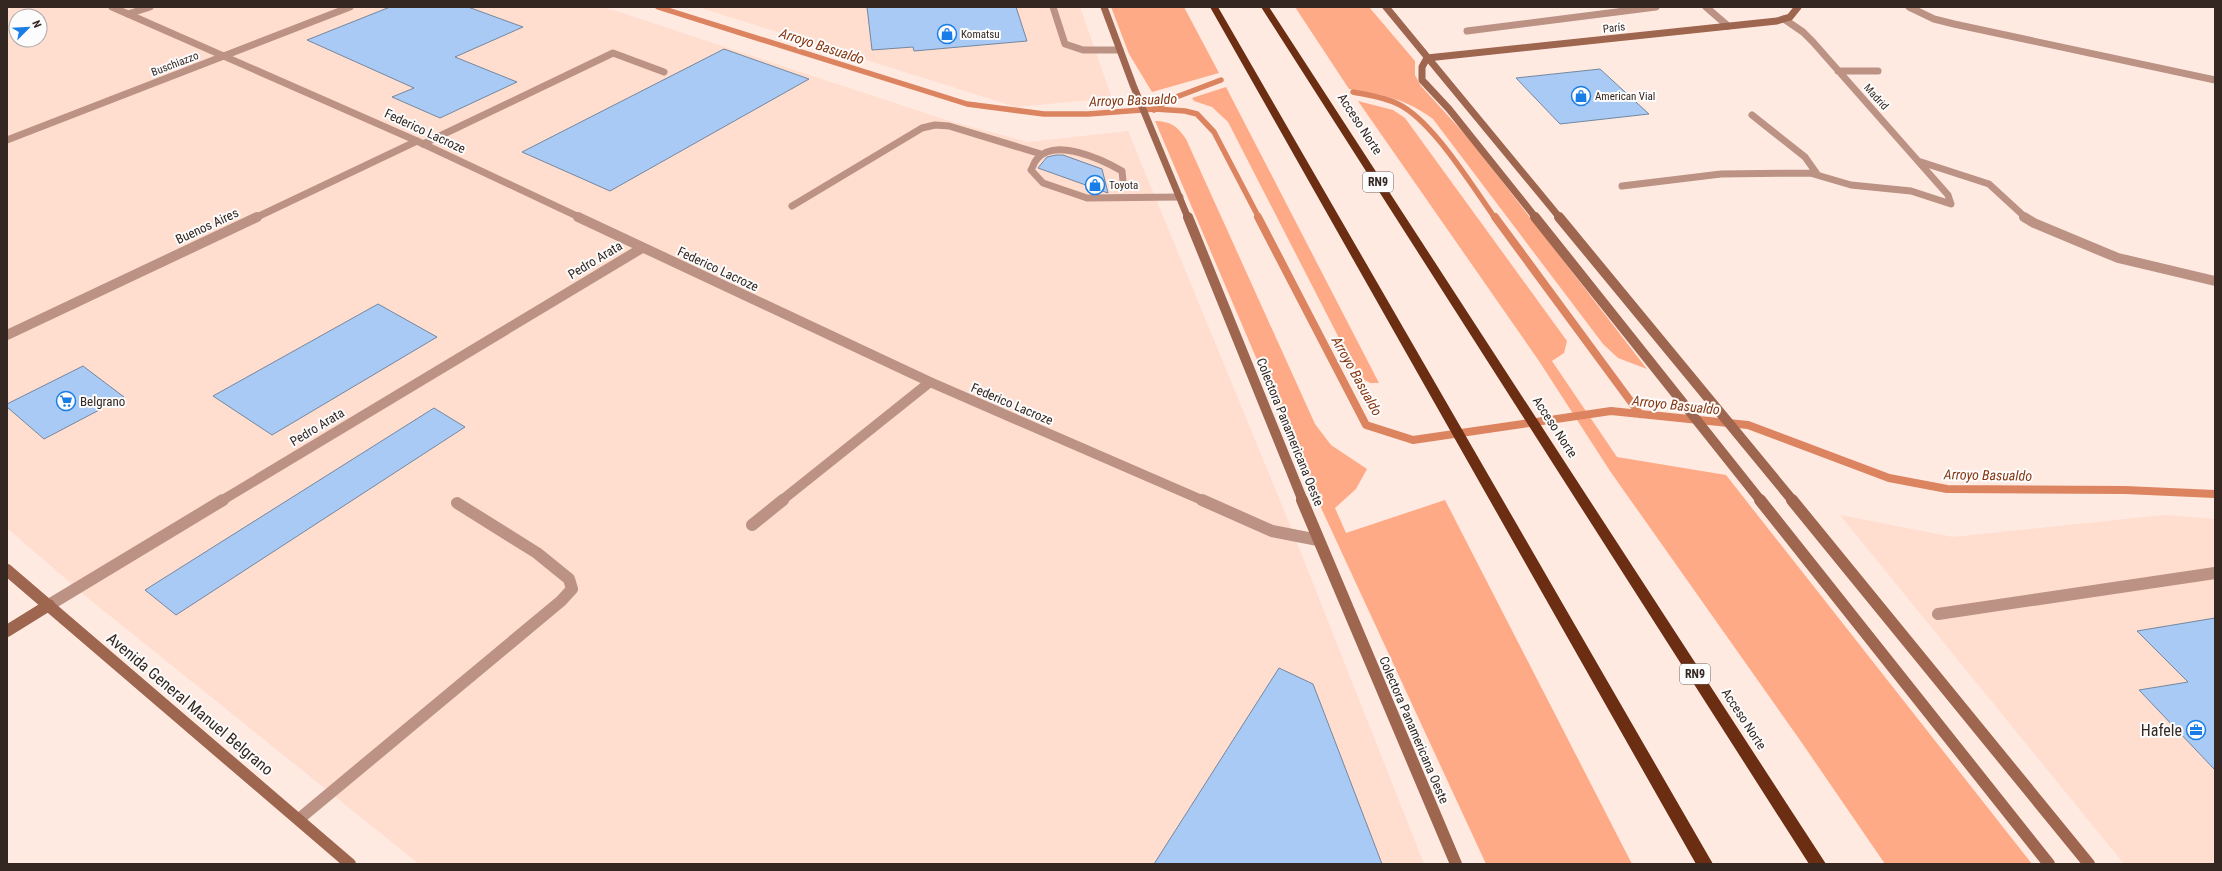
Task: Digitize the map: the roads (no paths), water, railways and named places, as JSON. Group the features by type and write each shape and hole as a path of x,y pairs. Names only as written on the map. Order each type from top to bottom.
{"highway":[{"path":"1214,7 1704,864"},
{"name":"Acceso Norte","path":"1265,7 1818,864"}],"main road":[{"name":"Colectora Panamericana Oeste","path":"1104,7 1133,85 1180,197 1318,540 1456,864"},
{"path":"1386,7 1688,373 2089,864"},
{"path":"1784,19 1795,13 1798,7"},
{"name":"París","path":"1427,58 1784,19"},
{"path":"1427,58 1422,67 1422,80 1449,108 2049,864"},
{"name":"Avenida General Manuel Belgrano","path":"7,570 350,864"},
{"name":"Pedro Arata","path":"7,631 49,605"}],"street":[{"name":"Federico Lacroze","path":"112,7 223,57 420,142 642,248 930,382 1272,531 1318,540"},
{"path":"128,14 150,7"},
{"name":"Buschiazzo","path":"7,140 350,7"},
{"path":"1053,7 1065,44 1083,50 1120,50"},
{"path":"1466,31 1656,7"},
{"path":"1706,7 1728,26"},
{"path":"1909,7 1934,19 1954,24 2215,80"},
{"name":"Madrid","path":"1784,19 1803,32 1948,195 1951,204 1912,191 1851,185 1817,174"},
{"name":"Buenos Aires","path":"7,335 614,53 664,72"},
{"path":"1838,71 1878,71"},
{"path":"1752,115 1805,157 1817,174"},
{"path":"792,206 922,128 935,125 949,126 1041,154"},
{"path":"1123,181 1122,171 1110,164 1084,154 1059,149 1041,154 1033,161 1031,170 1043,183 1087,198 1119,200 1180,197"},
{"path":"1918,161 1989,184 2023,216 2034,223 2118,258 2215,281"},
{"path":"1622,186 1721,174 1817,174"},
{"name":"Pedro Arata","path":"49,605 642,248"},
{"path":"752,525 930,382"},
{"path":"299,819 561,601 572,589 569,579 537,554 457,503"},
{"path":"1938,614 2215,573"}],"waterway":[{"name":"Arroyo Basualdo","path":"658,7 967,104 1044,114 1088,114 1155,109"},
{"path":"1155,109 1171,99 1221,80"},
{"path":"1353,92 1376,96 1398,104 1411,112 1438,139 1451,155 1495,218"},
{"name":"Arroyo Basualdo","path":"1155,109 1185,111 1197,114 1214,132 1259,218"},
{"name":"Arroyo Basualdo","path":"1258,217 1366,425 1413,440 1611,411 1640,414"},
{"path":"1495,217 1640,414"},
{"name":"Arroyo Basualdo","path":"1640,414 1748,425 1889,478 1947,489 2125,490 2215,494"}],"place":[{"name":"Komatsu","path":"947,34"},
{"name":"American Vial","path":"1581,96"},
{"name":"Toyota","path":"1095,185"},
{"name":"Belgrano","path":"66,401"},
{"name":"Hafele","path":"2196,730"}]}
